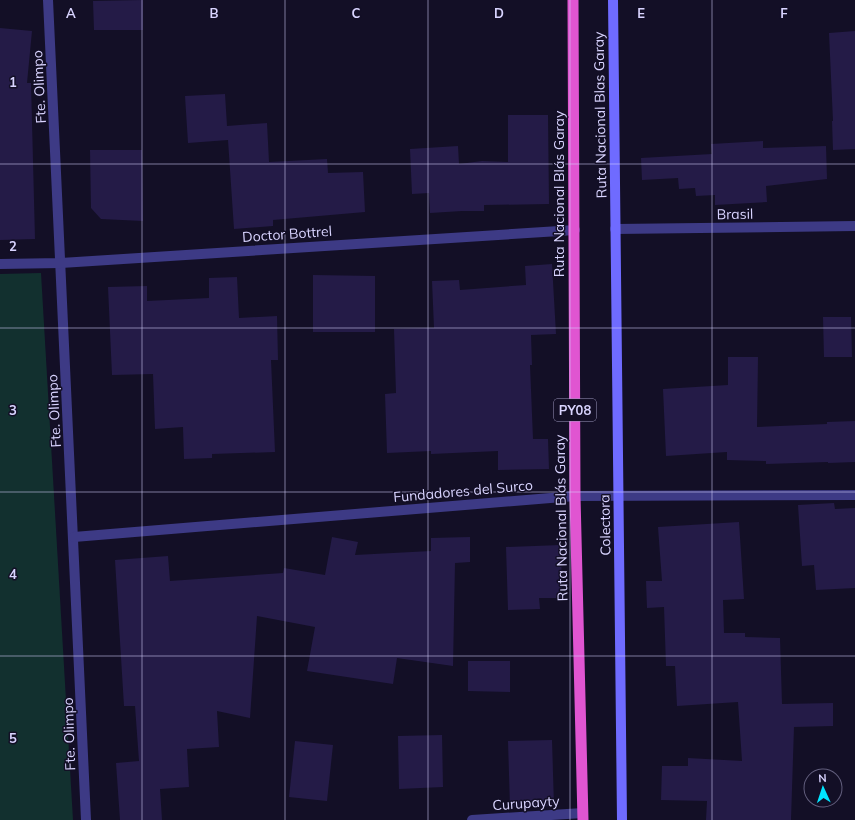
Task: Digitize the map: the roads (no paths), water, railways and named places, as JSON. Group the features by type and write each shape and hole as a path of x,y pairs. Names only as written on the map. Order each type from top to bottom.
{"highway":[{"name":"Ruta Nacional Blás Garay","path":"573,0 575,496 583,816"}],"main road":[{"name":"Ruta Nacional Blas Garay","path":"613,0 616,229"},
{"name":"Colectora","path":"616,229 622,820"}],"street":[{"name":"Fte. Olimpo","path":"48,0 86,820"},
{"name":"Brasil","path":"616,229 855,226"},
{"name":"Doctor Bottrel","path":"0,264 61,263 575,230"},
{"name":"Fundadores del Surco","path":"74,537 575,496 855,495"},
{"name":"Curupayty","path":"472,820 583,816"}]}
